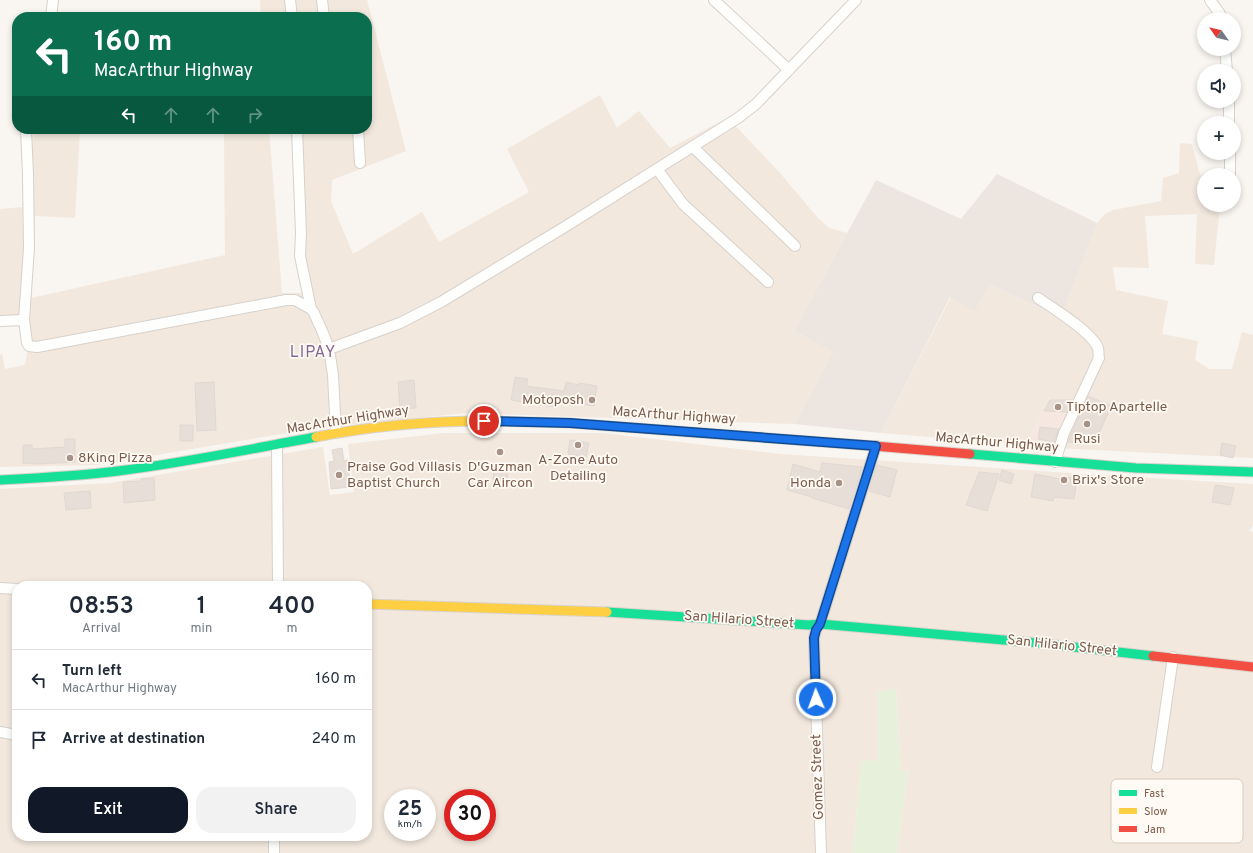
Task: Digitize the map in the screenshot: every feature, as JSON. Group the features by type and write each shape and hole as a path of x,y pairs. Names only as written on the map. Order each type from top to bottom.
{"main road":[{"name":"MacArthur Highway","path":"0,480 60,477 119,471 193,460 336,433 409,424 514,421 625,426 1136,468 1253,472"},
{"name":"San Hilario Street","path":"372,604 603,612 809,625 820,624 1038,643 1253,667"}],"street":[{"path":"52,12 53,0"},
{"path":"290,0 291,12"},
{"path":"322,0 323,12"},
{"path":"714,0 789,70"},
{"path":"329,349 400,322 441,302 738,118 756,104 856,0"},
{"path":"1210,0 1219,12"},
{"path":"26,134 29,248 24,320 27,343 29,346 37,347 286,300 295,300 311,309"},
{"path":"298,134 301,234 300,256 311,309 323,332 329,349 333,375 336,433"},
{"path":"358,134 360,163"},
{"path":"693,147 795,246"},
{"path":"657,169 683,204 768,282"},
{"path":"1038,298 1059,312 1089,336 1098,349 1098,358 1064,433 1055,462"},
{"path":"0,321 24,320"},
{"path":"277,445 278,581"},
{"name":"Gomez Street","path":"821,853 814,638 816,630 820,624 876,446"},
{"path":"0,588 12,589"},
{"path":"1156,768 1174,657"},
{"path":"0,732 12,734"},
{"path":"274,841 274,853"}],"shaded area":[{"path":"260,0 367,0 370,12 261,12"},
{"path":"372,19 406,151 332,180 331,201 353,254 422,212 439,242 529,192 507,149 600,95 617,128 639,111 670,148 728,118 780,173 818,218 829,228 847,233 794,331 833,352 795,424 466,413 316,428 97,465 0,467 0,354 2,354 5,369 25,365 31,328 0,324 0,209 22,207 34,134 80,134 75,218 35,216 31,298 225,255 224,134 269,134 282,293 303,293 291,134 372,134"},
{"path":"1180,143 1192,144 1198,168 1197,212 1219,212 1214,265 1195,264 1197,214 1145,216 1149,268 1113,267 1116,290 1168,301 1162,334 1198,341 1195,360 1209,369 1232,369 1242,332 1253,335 1253,458 1056,448 1049,399 1026,445 881,433 951,297 990,284 1061,318 1097,223 1105,214 1113,210 1161,201 1163,178 1179,173"},
{"path":"997,174 1097,223 1061,318 990,284 974,311 950,297 881,433 795,424 833,352 794,331 876,180 961,219"},
{"path":"1049,399 1076,399 1056,448 1026,445"},
{"path":"444,433 603,433 780,454 1253,484 1253,525 1249,531 1253,532 1253,853 897,853 908,770 901,772 896,689 878,691 878,761 861,761 853,853 0,853 0,489 110,483 323,447 330,495 354,492 348,444"}],"green space":[{"path":"896,689 901,772 908,770 897,853 853,853 861,761 878,760 878,691"}],"building":[{"path":"515,377 528,379 526,386 564,391 566,382 579,385 579,383 597,386 594,406 573,404 555,400 554,407 511,400"},
{"path":"414,380 416,408 400,409 398,382"},
{"path":"214,382 216,430 197,431 195,383"},
{"name":"Rusi","path":"1088,396 1111,406 1095,443 1068,442"},
{"path":"1050,400 1072,400 1067,412 1044,411"},
{"path":"180,425 193,425 193,441 180,441"},
{"path":"1040,427 1059,429 1054,442 1038,439"},
{"path":"65,439 75,439 75,462 36,464 23,463 23,445 32,445 32,449 65,447"},
{"path":"570,440 589,443 586,457 568,454"},
{"path":"1222,443 1236,446 1233,458 1220,455"},
{"name":"Praise God Villasis Baptist Church","path":"342,448 344,461 348,460 350,487 331,489 329,462 334,461 332,450"},
{"path":"494,463 508,463 507,487 493,486"},
{"name":"Honda","path":"822,463 862,467 849,509 787,490 793,464 820,472"},
{"path":"877,465 897,470 890,497 869,491"},
{"path":"1002,470 1014,474 1011,484 999,480"},
{"path":"979,472 999,474 987,511 966,505"},
{"path":"1035,474 1060,479 1061,476 1077,479 1074,499 1054,497 1053,501 1031,497"},
{"path":"154,478 155,500 124,503 123,482 141,481 141,479"},
{"path":"1215,485 1234,488 1230,505 1212,502"},
{"path":"90,491 91,508 66,510 64,493"}],"traffic: fast":[{"path":"486,421 570,423 862,445"},
{"path":"0,480 74,476 143,468 316,437"},
{"path":"970,454 1136,468 1253,472"},
{"path":"607,612 809,625 820,624 1038,643 1153,656"}],"traffic: slow":[{"path":"316,437 401,425 486,421"},
{"path":"372,604 607,612"}],"traffic: jam":[{"path":"862,445 970,454"},
{"path":"1153,656 1253,667"}],"place":[{"name":"Motoposh","path":"592,400"},
{"name":"Tiptop Apartelle","path":"1058,407"},
{"name":"Rusi","path":"1087,424"},
{"name":"A-Zone Auto Detailing","path":"578,445"},
{"name":"D'Guzman Car Aircon","path":"500,452"},
{"name":"8King Pizza","path":"70,458"},
{"name":"Praise God Villasis Baptist Church","path":"339,475"},
{"name":"Brix's Store","path":"1064,480"},
{"name":"Honda","path":"839,483"}],"district":[{"name":"LIPAY","path":"313,353"}],"route":[{"path":"484,421 570,423 876,446 820,624 816,630 814,638 816,699"}]}
